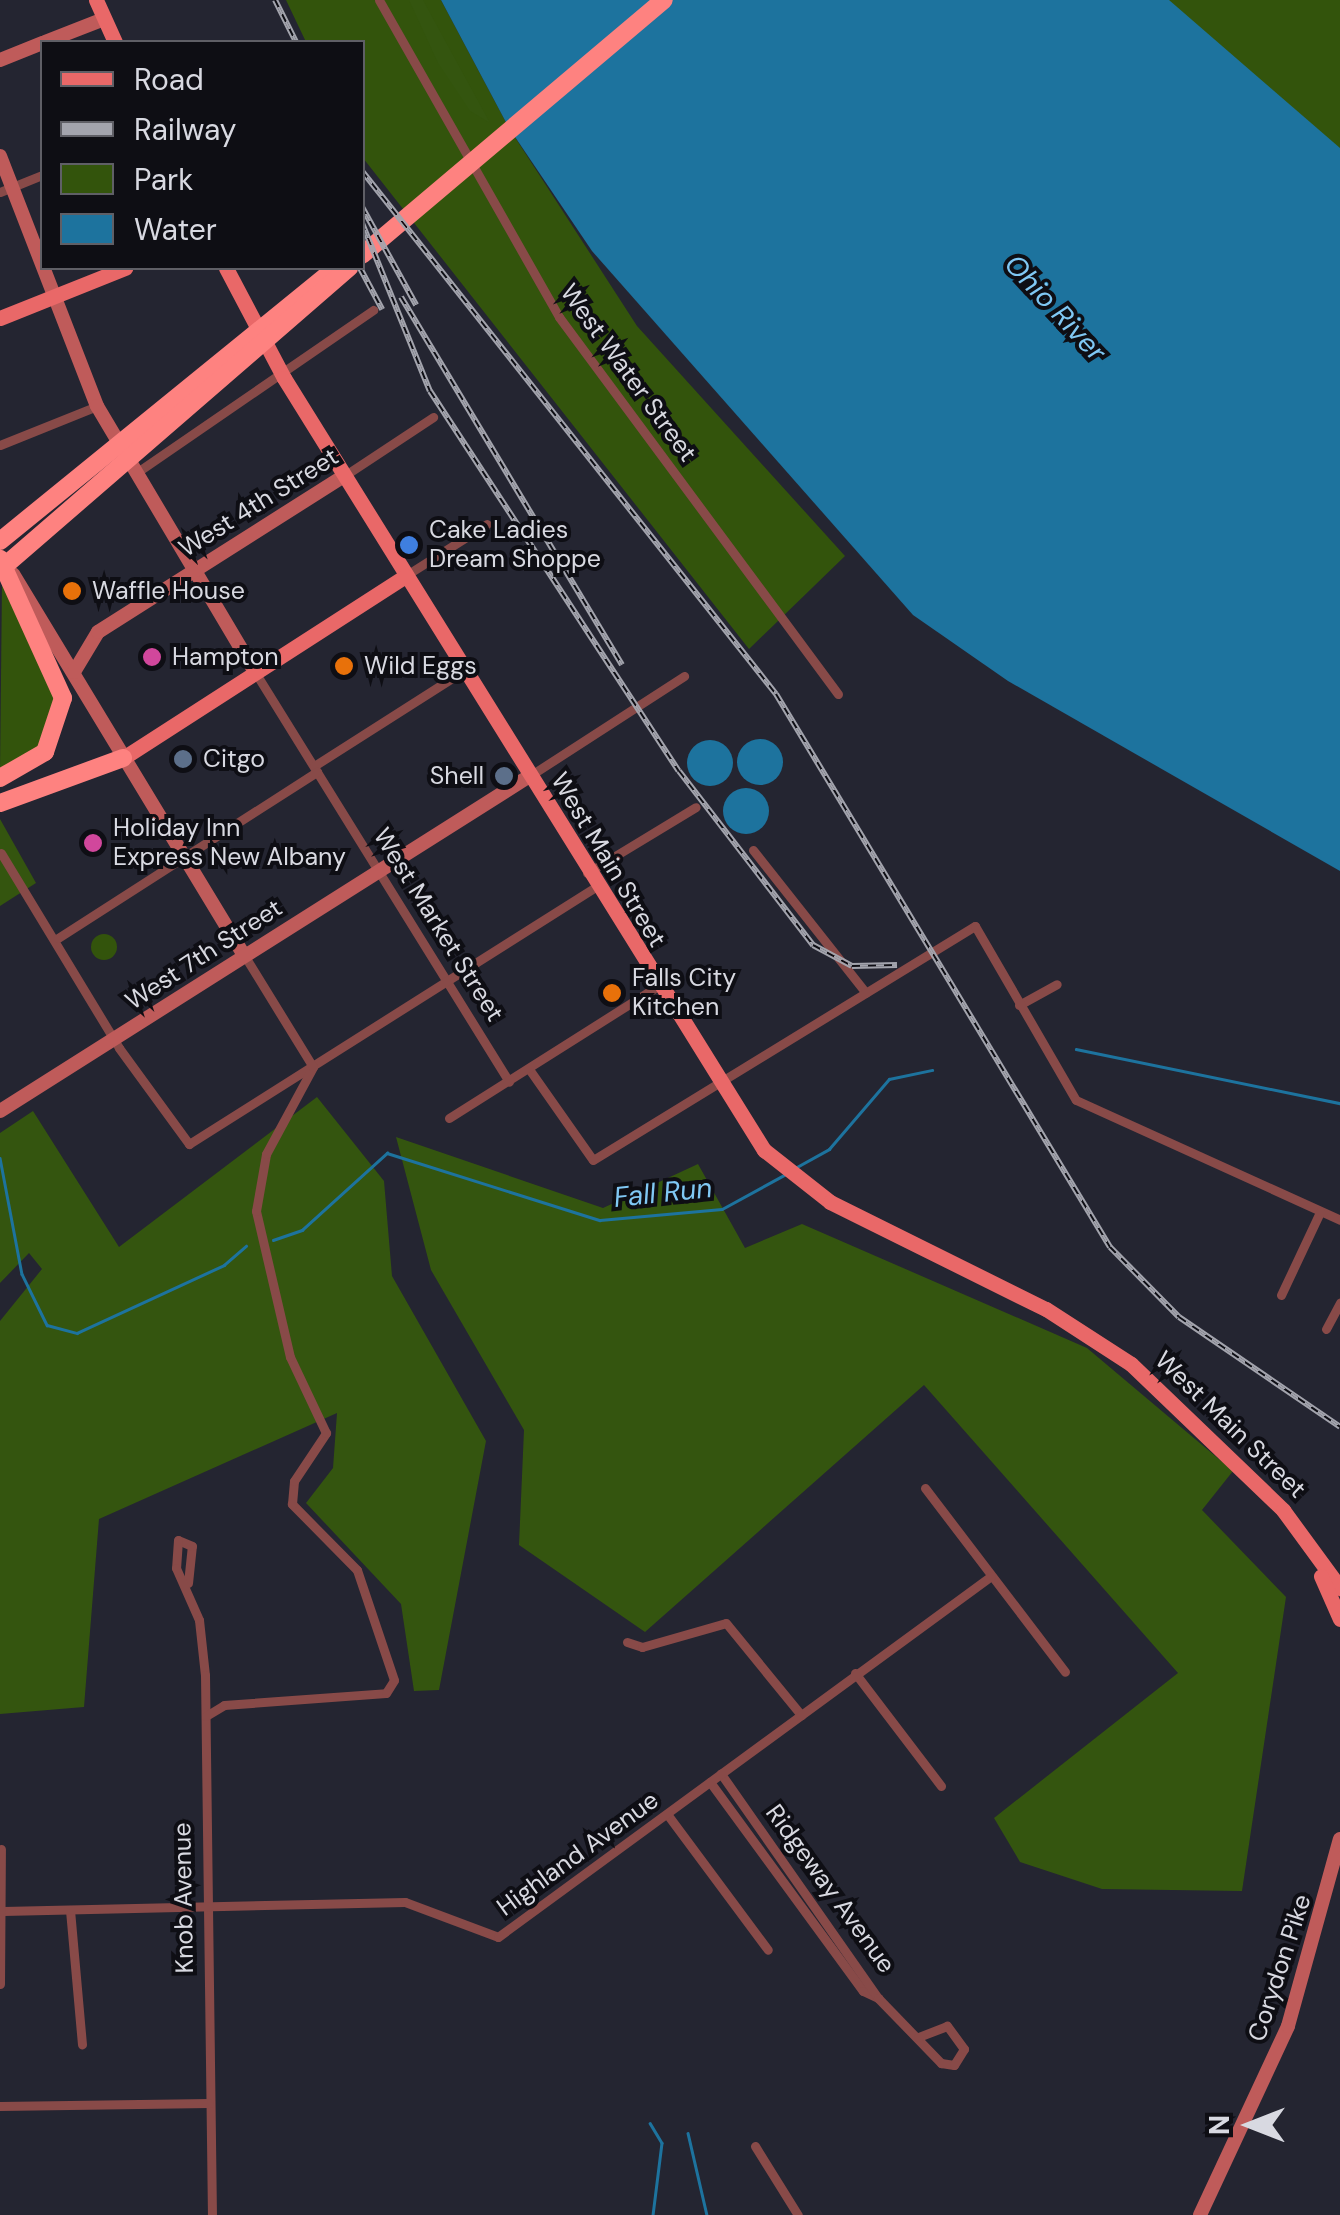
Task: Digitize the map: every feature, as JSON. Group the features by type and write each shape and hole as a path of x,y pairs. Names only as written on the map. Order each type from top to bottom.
{"highway":[{"path":"365,249 662,0"},
{"path":"229,367 334,270"},
{"path":"303,301 345,270"},
{"path":"45,752 61,684 0,560 15,541 346,270"},
{"path":"0,570 15,541"},
{"path":"0,778 45,752 66,730 74,672"},
{"path":"0,803 123,758"}],"main road":[{"path":"96,0 109,31"},
{"path":"0,318 120,270"},
{"name":"West Main Street","path":"227,270 284,378 717,1086 764,1150 808,1189 1105,1346 1213,1437 1340,1588"},
{"path":"123,758 405,576"},
{"path":"1315,1554 1340,1619"}],"street":[{"name":"West Water Street","path":"380,3 559,317 838,694"},
{"path":"60,40 109,31"},
{"path":"0,60 40,45"},
{"name":"West Market Street","path":"0,156 2,188 96,406 254,672 508,1082"},
{"path":"2,188 40,176"},
{"path":"134,474 284,378 373,310"},
{"path":"0,444 96,406"},
{"name":"West 4th Street","path":"74,672 94,635 434,417"},
{"path":"405,576 487,524"},
{"path":"0,560 74,672 313,1067"},
{"path":"58,938 463,671"},
{"name":"West 7th Street","path":"0,1111 684,676"},
{"path":"2,853 58,938 113,1040 189,1144 447,982 696,807"},
{"path":"753,850 866,994"},
{"path":"529,1069 593,1160 975,926 1062,1084 1094,1114 1340,1220"},
{"path":"1019,1006 1057,984"},
{"path":"449,1118 656,987"},
{"path":"206,1716 224,1705 390,1692 391,1653 368,1590 292,1504 294,1481 326,1433 290,1357 257,1225 266,1154 313,1067"},
{"path":"1281,1295 1320,1212"},
{"path":"1326,1329 1340,1303"},
{"path":"925,1488 1065,1672"},
{"name":"Highland Avenue","path":"3,1911 405,1902 498,1936 991,1576"},
{"name":"Knob Avenue","path":"188,1583 203,1639 206,1716 204,1909 212,2215"},
{"path":"627,1642 642,1647 726,1624 801,1715"},
{"path":"855,1673 941,1786"},
{"name":"Ridgeway Avenue","path":"721,1774 878,1998"},
{"name":"Ridgeway Avenue","path":"710,1782 867,1996 878,1998"},
{"path":"666,1814 768,1950"},
{"name":"Corydon Pike","path":"1200,2215 1288,2026 1340,1838"},
{"path":"0,1984 2,1849"},
{"path":"70,1910 82,2044"},
{"path":"878,1998 904,2035 918,2037 947,2026 964,2049 947,2065 918,2037"},
{"path":"0,2106 209,2103"},
{"path":"755,2146 798,2215"}],"green space":[{"path":"286,0 441,0 509,128 637,326 845,556 749,649 365,161 365,40 305,40"},
{"path":"409,0 423,0 490,123 470,111 438,63"},
{"path":"1167,0 1340,0 1340,171"},
{"path":"2,583 57,697 44,742 0,772"},
{"path":"0,819 36,883 0,906"},
{"path":"104,934 113,938 117,947 113,956 104,960 95,956 91,947 95,938"},
{"path":"317,1097 384,1181 392,1276 486,1441 439,1690 414,1691 401,1604 306,1503 333,1468 337,1413 99,1519 84,1707 0,1714 0,1321 42,1269 29,1253 0,1283 0,1133 33,1111 119,1247"},
{"path":"396,1137 603,1208 698,1164 745,1248 802,1224 1087,1348 1233,1471 1202,1510 1286,1597 1242,1891 1102,1889 1020,1862 994,1818 1178,1673 924,1385 645,1632 519,1545 524,1430 431,1270"}],"water":[{"name":"Ohio River","path":"441,0 1169,0 1340,148 1340,871 1008,681 913,615 592,251 509,128"},
{"path":"760,739 776,746 783,762 776,778 760,785 744,778 737,762 744,746"},
{"path":"710,740 726,747 733,763 726,779 710,786 694,779 687,763 694,747"},
{"path":"746,788 762,795 769,811 762,827 746,834 730,827 723,811 730,795"}],"waterway":[{"name":"Fall Run","path":"1076,1049 1340,1103"},
{"name":"Fall Run","path":"795,1168 829,1149 889,1079 932,1070"},
{"name":"Fall Run","path":"273,1240 302,1230 387,1153 600,1220 722,1209 784,1175"},
{"name":"Fall Run","path":"0,1158 22,1274 47,1325 77,1333 224,1265 246,1246"},
{"path":"650,2123 662,2143 653,2215"},
{"path":"688,2133 707,2215"}],"railway":[{"path":"275,0 295,40"},
{"path":"365,175 776,694 1110,1247 1179,1317 1340,1427"},
{"path":"365,212 416,305"},
{"path":"365,230 430,391 679,771 813,945 852,966 897,965"},
{"path":"361,270 382,309"},
{"path":"401,297 622,665"}],"place":[{"name":"Cake Ladies Dream Shoppe","path":"409,545"},
{"name":"Waffle House","path":"72,591"},
{"name":"Hampton","path":"152,657"},
{"name":"Wild Eggs","path":"344,666"},
{"name":"Citgo","path":"183,759"},
{"name":"Shell","path":"504,776"},
{"name":"Holiday Inn Express New Albany","path":"93,843"},
{"name":"Falls City Kitchen","path":"612,993"}]}
